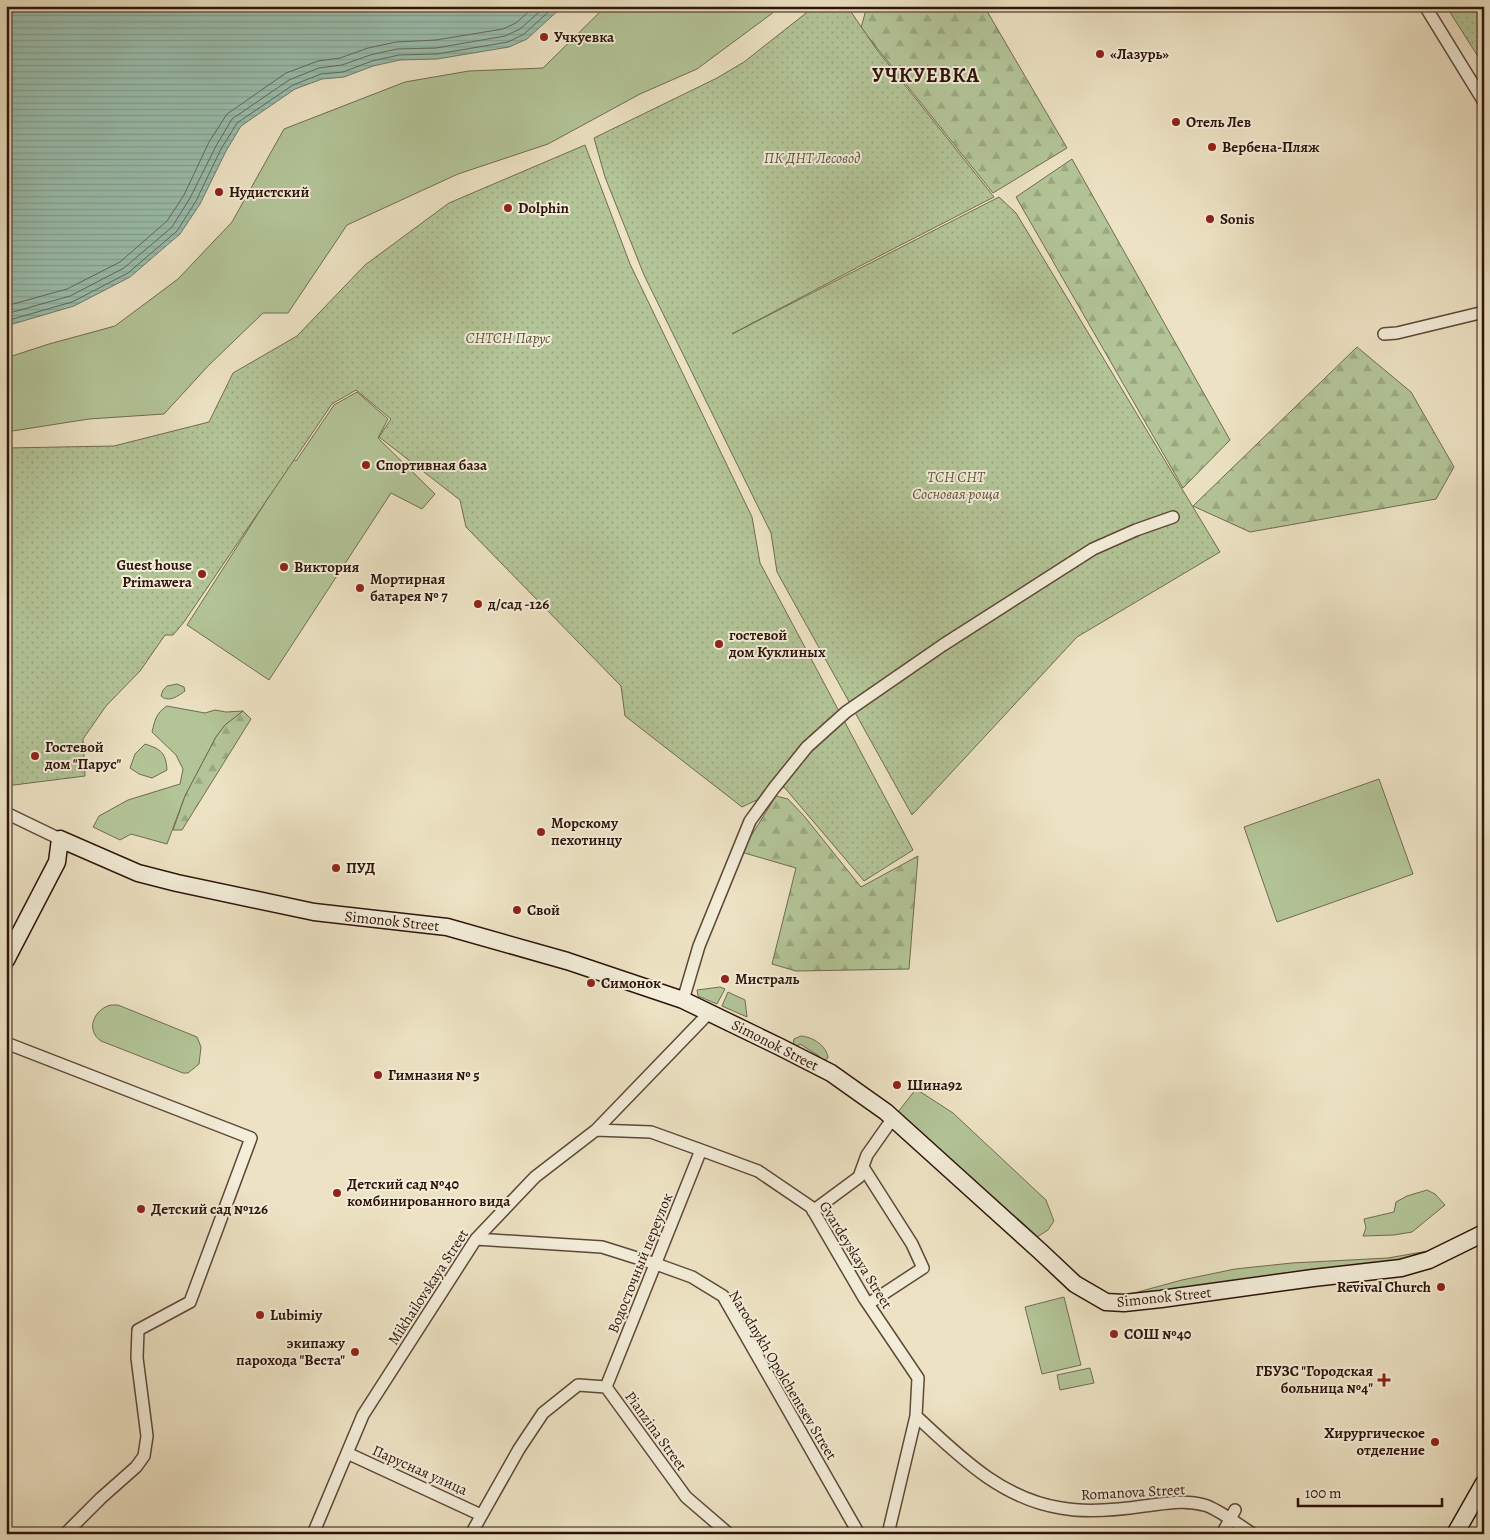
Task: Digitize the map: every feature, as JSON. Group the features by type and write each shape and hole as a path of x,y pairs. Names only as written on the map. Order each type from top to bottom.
{"street":[{"path":"1425,6 1484,102"},
{"path":"1384,334 1397,333 1484,312"},
{"path":"683,1000 699,946 750,822 807,747 846,712 943,645 1093,549 1136,530 1173,517"},
{"name":"Simonok Street","path":"6,813 111,863 138,873 314,912 447,927 567,961 683,1000 831,1073 893,1118 1075,1284 1106,1302 1124,1303 1161,1299 1401,1268 1429,1260 1484,1233"},
{"path":"6,960 57,862 60,839"},
{"name":"Mikhailovskaya Street","path":"313,1534 363,1415 476,1239 535,1177 596,1130 709,1012"},
{"path":"6,1042 251,1138 190,1302 138,1330 137,1358 147,1436 144,1456 136,1467 65,1534"},
{"path":"813,1211 859,1177 867,1155 893,1118"},
{"name":"Gvardeyskaya Street","path":"596,1130 652,1132 758,1171 811,1207 868,1304 918,1378 916,1416 888,1534"},
{"name":"Водосточный переулок","path":"606,1387 701,1150"},
{"path":"863,1166 912,1244 923,1268 868,1304"},
{"name":"Narodnykh Opolchentsev Street","path":"476,1239 602,1248 692,1277 723,1296 859,1534"},
{"name":"Pianzina Street","path":"471,1534 519,1449 543,1413 578,1385 606,1387 686,1497 729,1534"},
{"name":"Romanova Street","path":"916,1416 955,1453 992,1481 1036,1502 1080,1511 1117,1509 1174,1502 1205,1505 1232,1515 1253,1534"},
{"name":"Парусная улица","path":"347,1454 481,1514"},
{"path":"1455,1534 1484,1483"},
{"path":"1222,1534 1232,1515"}],"green space":[{"path":"606,6 782,6 697,69 640,94 548,144 458,174 347,225 288,313 263,313 208,366 164,414 89,419 6,432 6,358 115,326 178,279 232,222 284,129 405,82 469,71 543,68"},
{"name":"ТСН СНТ Сосновая роща","path":"815,6 847,6 877,50 994,197 732,334 999,197 1016,213 1220,552 1077,637 912,815 777,572 771,533 644,275 605,177 594,138 717,78 744,62"},
{"path":"867,6 984,6 1067,148 993,193 861,28"},
{"path":"1446,6 1484,6 1484,66"},
{"name":"СНТСН Парус","path":"585,145 630,264 752,517 760,563 913,850 864,881 784,787 742,807 625,716 621,686 466,527 460,500 379,437 391,419 356,390 332,404 184,622 173,635 165,635 140,671 106,706 83,739 85,776 6,786 6,448 114,446 209,422 233,373 297,336 365,265 449,203"},
{"path":"1072,159 1230,440 1183,488 1016,197"},
{"path":"1357,347 1411,392 1454,467 1436,499 1250,532 1193,506"},
{"name":"Виктория","path":"357,392 388,419 378,438 435,494 422,509 391,493 269,680 187,625 293,459 296,461 334,405"},
{"path":"177,684 184,687 185,691 170,699 161,696 167,686"},
{"path":"167,706 205,713 215,710 226,712 243,711 225,725 216,737 185,796 167,844 131,834 120,840 93,827 99,816 128,800 180,784 183,769 176,755 152,732 158,714"},
{"path":"243,711 251,719 182,830 173,830 185,796 216,737 225,725"},
{"path":"145,744 162,752 165,759 167,770 152,778 139,774 130,768 135,754"},
{"path":"1379,779 1413,874 1277,922 1244,827"},
{"path":"776,796 788,799 804,816 861,887 918,856 909,969 796,971 772,964 796,868 741,852"},
{"path":"720,987 725,989 717,1004 698,996 697,990"},
{"path":"728,992 745,1000 747,1017 722,1006"},
{"path":"111,1005 118,1005 197,1037 201,1047 199,1064 188,1073 183,1073 101,1041 93,1031 94,1020 100,1011"},
{"path":"801,1036 819,1043 825,1050 828,1058 823,1061 820,1060 819,1056 800,1044 796,1047 793,1045 794,1039"},
{"path":"916,1089 953,1113 1046,1200 1054,1221 1048,1230 1037,1237 898,1112"},
{"path":"1427,1190 1435,1194 1445,1205 1412,1232 1394,1235 1363,1236 1366,1228 1364,1219 1394,1212 1396,1202 1407,1196"},
{"path":"1475,1229 1429,1258 1315,1269 1123,1296 1182,1280 1235,1269 1292,1263 1388,1258 1428,1251"},
{"path":"1064,1297 1081,1365 1042,1374 1025,1307"},
{"path":"1090,1368 1094,1383 1060,1390 1057,1375"}],"water":[{"path":"6,6 563,6 527,39 509,47 437,59 400,60 373,66 344,77 322,79 295,89 241,126 226,151 200,204 180,234 130,277 74,306 6,326"}],"place":[{"name":"Учкуевка","path":"544,37"},
{"name":"«Лазурь»","path":"1100,54"},
{"name":"Отель Лев","path":"1176,122"},
{"name":"Вербена-Пляж","path":"1212,147"},
{"name":"Нудистский","path":"219,192"},
{"name":"Dolphin","path":"508,208"},
{"name":"Sonis","path":"1210,219"},
{"name":"Спортивная база","path":"366,465"},
{"name":"Виктория","path":"284,567"},
{"name":"Guest house Primawera","path":"202,574"},
{"name":"Мортирная батарея № 7","path":"360,588"},
{"name":"д/сад -126","path":"478,604"},
{"name":"гостевой дом Куклиных","path":"719,644"},
{"name":"Гостевой дом \"Парус\"","path":"35,756"},
{"name":"Морскому пехотинцу","path":"541,832"},
{"name":"ПУД","path":"336,868"},
{"name":"Свой","path":"517,910"},
{"name":"Мистраль","path":"725,979"},
{"name":"Симонок","path":"591,983"},
{"name":"Гимназия № 5","path":"378,1075"},
{"name":"Шина92","path":"897,1085"},
{"name":"Детский сад №40 комбинированного вида","path":"337,1193"},
{"name":"Детский сад №126","path":"141,1209"},
{"name":"Revival Church","path":"1441,1287"},
{"name":"Lubimiy","path":"260,1315"},
{"name":"СОШ №40","path":"1114,1334"},
{"name":"экипажу парохода \"Веста\"","path":"355,1352"},
{"name":"ГБУЗС \"Городская больница №4\"","path":"1384,1380"},
{"name":"Хирургическое отделение","path":"1435,1442"}],"district":[{"name":"УЧКУЕВКА","path":"926,75"}],"park label":[{"name":"ПК ДНТ Лесовод","path":"812,158"}]}
